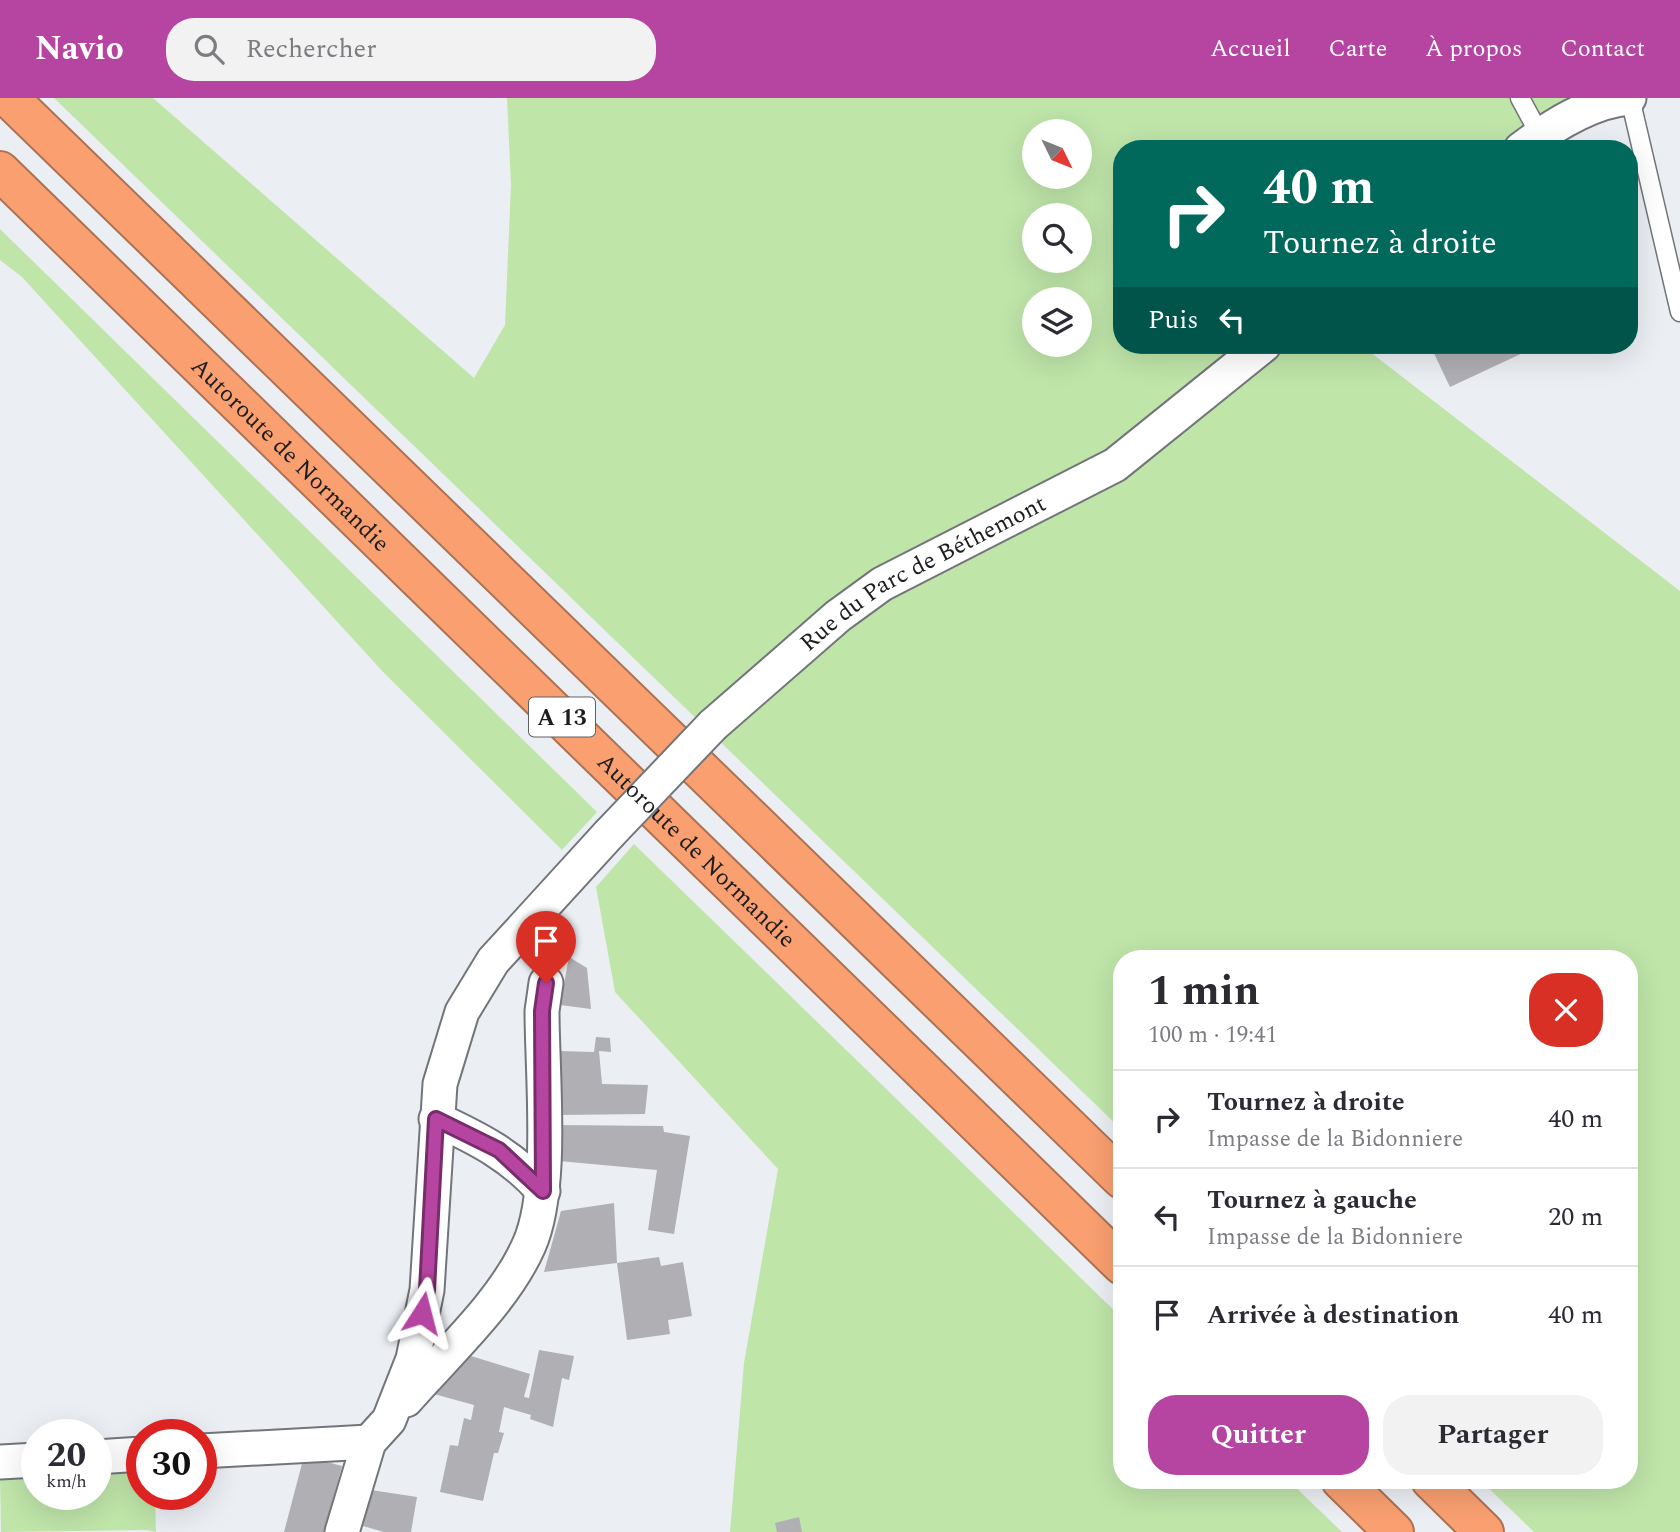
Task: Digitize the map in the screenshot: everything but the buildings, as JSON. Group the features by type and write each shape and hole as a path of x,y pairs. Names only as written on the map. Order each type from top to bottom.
{"highway":[{"name":"A 13","path":"9,98 1113,1170"},
{"name":"Autoroute de Normandie","path":"0,171 1113,1256"},
{"path":"1350,1489 1394,1532"},
{"path":"1440,1489 1484,1532"}],"street":[{"path":"1534,140 1607,100 1630,98"},
{"name":"Rue du Parc de Béthemont","path":"342,1532 379,1431 413,1359 427,1290 440,1084 462,1012 493,961 713,725 838,616 882,584 1115,465 1253,354"},
{"path":"217,1449 379,1431 508,1283 529,1245 543,1191 542,1011 546,983"},
{"path":"436,1119 499,1150 543,1191"},
{"path":"0,1462 21,1461"}],"lane":[{"path":"1520,98 1530,140"},
{"path":"1630,98 1680,312"}],"green space":[{"path":"54,98 153,98 474,378 505,325 511,185 507,98 1598,98 1530,140 1113,140 1113,354 1373,354 1680,591 1680,1532 1534,1532 1489,1489 1638,1489 1638,950 1113,950 1113,1121"},
{"path":"0,229 597,812 562,850 385,674 22,277 0,260"},
{"path":"634,844 1113,1309 1113,1489 1297,1489 1342,1532 730,1532 744,1363 778,1169 615,992 596,887"},
{"path":"126,1468 126,1510 155,1510 156,1532 1,1532 0,1477 21,1475 21,1510 112,1510 112,1469"}],"route":[{"path":"422,1313 427,1290 436,1119 499,1150 528,1174 543,1191 542,1011 546,983"}]}
